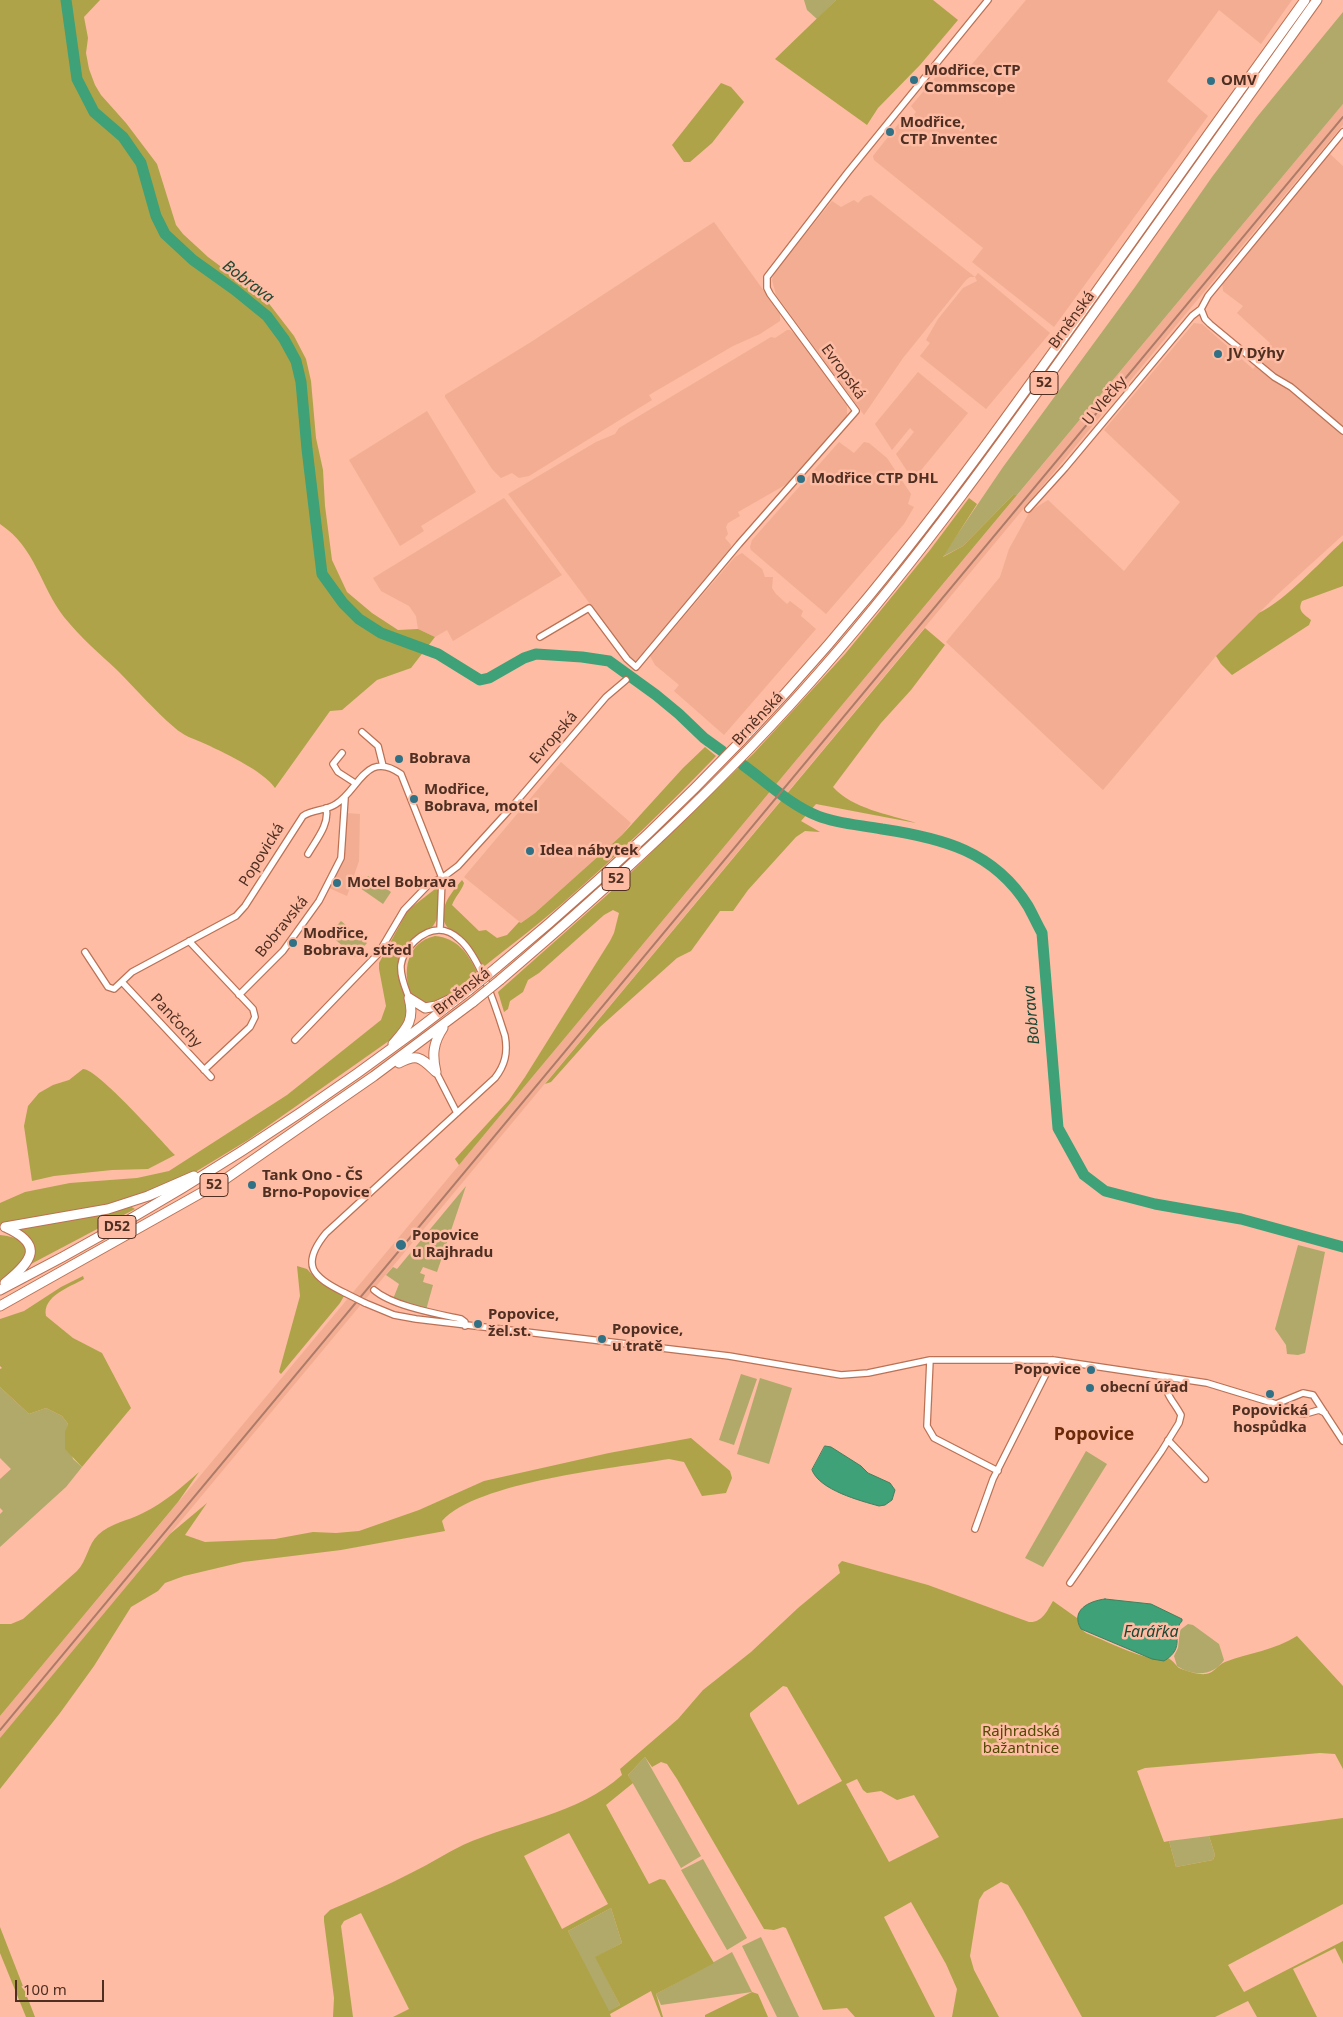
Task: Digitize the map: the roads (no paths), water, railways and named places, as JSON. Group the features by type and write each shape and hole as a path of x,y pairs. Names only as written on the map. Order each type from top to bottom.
{"highway":[{"name":"Brněnská","path":"231,1159 377,1061 496,968 579,898 671,812 738,744 807,668 910,544 1010,412 1304,0"},
{"name":"Brněnská","path":"46,1280 224,1180 374,1076 447,1022 587,906 749,750 824,668 879,602 984,467 1318,0"},
{"path":"409,998 421,1007 432,1008 469,990"},
{"path":"377,1061 408,1024 412,1015 409,998"},
{"path":"436,1072 434,1043 447,1022"},
{"path":"374,1076 413,1057 424,1060 436,1072"},
{"path":"0,1289 25,1266 30,1255 26,1240 16,1232 5,1227 121,1206 167,1189 231,1159"},
{"name":"D52","path":"0,1289 112,1230 231,1159"},
{"path":"0,1302 46,1280"},
{"path":"0,1306 46,1280"}],"street":[{"name":"Evropská","path":"540,638 589,608 636,667 739,544 856,411 770,294 767,288 767,277 774,265 848,172 988,0"},
{"name":"U Vlečky","path":"1028,509 1192,316 1201,309 1208,296 1343,132"},
{"path":"1201,309 1205,319 1210,324 1343,431"},
{"name":"Evropská","path":"442,878 458,866 510,809 606,697 626,680"},
{"path":"362,732 378,746 383,766"},
{"path":"342,753 334,764 338,772 355,782"},
{"path":"345,798 355,782 367,771 383,766 392,768 401,774 442,878 440,930"},
{"name":"Popovická","path":"122,982 132,972 236,916 245,906 301,818 310,812 333,806 345,798"},
{"name":"Bobravská","path":"239,995 283,951 319,901 341,858 345,798"},
{"path":"308,854 328,818 326,808"},
{"path":"295,1040 378,954 404,910 429,884 442,878"},
{"path":"409,998 401,972 404,955 418,939 432,931 449,932 459,939 474,958 500,1020 507,1048 506,1058 498,1075 326,1233 315,1247 311,1262 317,1275 323,1282 365,1303 394,1314 465,1326 729,1356 840,1376 868,1373 930,1360 1053,1360 1225,1388 1301,1414 1314,1410 1325,1413"},
{"path":"189,941 253,1009 255,1017 250,1027 204,1070"},
{"path":"86,952 108,987 114,989 122,982"},
{"name":"Pančochy","path":"122,982 212,1078"},
{"path":"436,1072 457,1113"},
{"path":"374,1290 380,1295 410,1306 461,1320 465,1322 465,1326"},
{"path":"930,1360 928,1431 934,1438 998,1471"},
{"path":"974,1528 998,1471 1053,1360"},
{"path":"1070,1583 1179,1423 1182,1415 1166,1390 1166,1377"},
{"path":"1276,1404 1306,1393 1313,1395 1343,1442"},
{"path":"1314,1410 1317,1407 1318,1401"},
{"path":"1168,1440 1205,1479"}],"water":[{"path":"825,1446 831,1447 861,1466 868,1473 890,1483 895,1490 892,1500 885,1505 879,1506 841,1494 823,1483 812,1470"},
{"name":"Farářka","path":"1105,1599 1151,1604 1182,1619 1177,1631 1177,1646 1171,1656 1164,1661 1152,1659 1081,1629 1078,1617 1083,1608 1087,1604"}],"waterway":[{"name":"Bobrava","path":"66,0 77,79 94,112 123,137 141,163 156,216 165,234 193,260 267,316 284,339 296,361 301,382 322,574 343,603 359,619 381,633 438,654 480,680 489,678 524,658 536,654 609,661 656,695 704,738 722,751"},
{"name":"Bobrava","path":"743,765 789,800 818,816 842,823 925,837 946,843 965,850 983,860 1014,887 1028,906 1042,933 1058,1128 1084,1175 1105,1191 1155,1204 1241,1219 1343,1247"}],"railway":[{"path":"0,1730 1343,117"}],"place":[{"name":"Modřice, CTP Commscope","path":"914,80"},
{"name":"OMV","path":"1211,81"},
{"name":"Modřice, CTP Inventec","path":"890,132"},
{"name":"JV Dýhy","path":"1218,354"},
{"name":"Modřice CTP DHL","path":"801,479"},
{"name":"Bobrava","path":"399,759"},
{"name":"Modřice, Bobrava, motel","path":"414,799"},
{"name":"Idea nábytek","path":"530,851"},
{"name":"Motel Bobrava","path":"337,883"},
{"name":"Modřice, Bobrava, střed","path":"293,943"},
{"name":"Tank Ono - ČS Brno-Popovice","path":"252,1185"},
{"name":"Popovice u Rajhradu","path":"401,1245"},
{"name":"Popovice, žel.st.","path":"478,1324"},
{"name":"Popovice, u tratě","path":"602,1339"},
{"name":"Popovice","path":"1091,1370"},
{"name":"obecní úřad","path":"1090,1388"},
{"name":"Popovická hospůdka","path":"1270,1394"}],"district":[{"name":"Popovice","path":"1094,1435"}],"park label":[{"name":"Rajhradská bažantnice","path":"1021,1740"}]}
